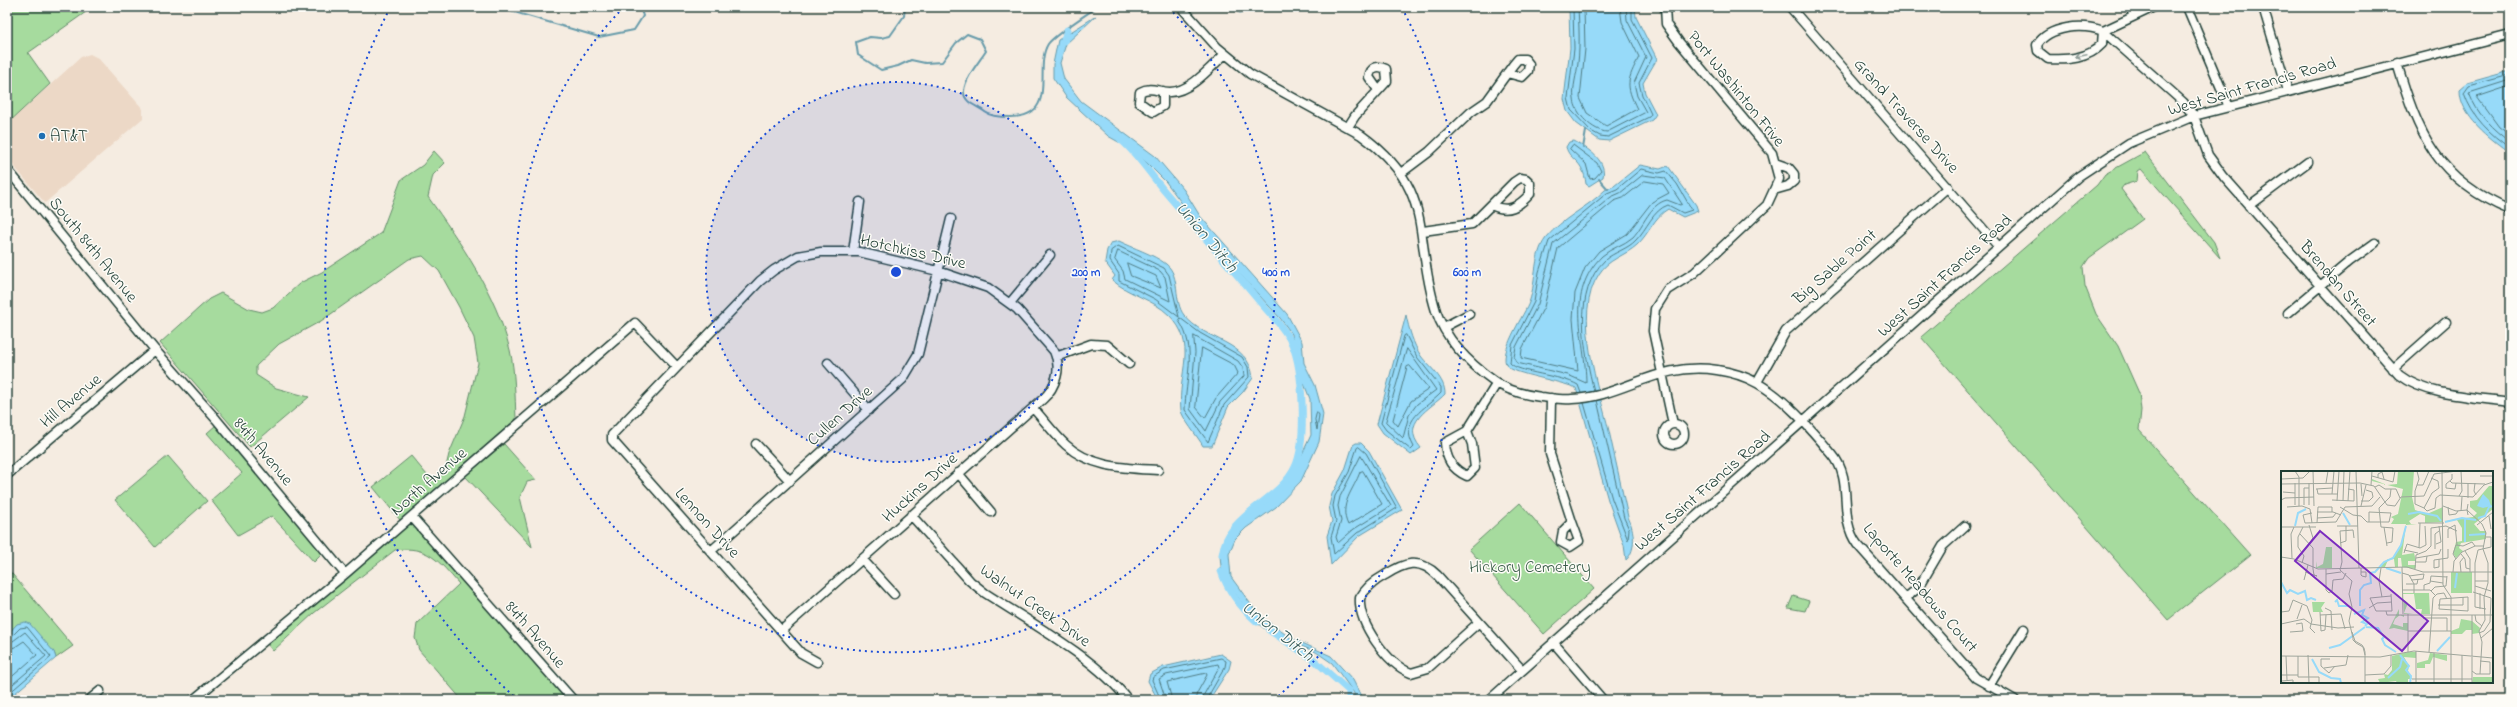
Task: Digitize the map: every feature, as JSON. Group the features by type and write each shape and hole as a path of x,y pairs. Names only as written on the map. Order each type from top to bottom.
{"street":[{"name":"Laporte Meadows Court","path":"1181,7 1201,32 1250,74 1348,127 1374,144 1400,173 1414,197 1423,231 1428,276 1437,313 1452,341 1476,367 1497,383 1524,395 1551,398 1573,399 1602,394 1662,372 1696,367 1730,372 1757,382 1787,405 1833,454 1842,470 1846,485 1847,520 1853,538 1976,678 2015,700"},
{"name":"Port Washinton Frive","path":"1665,7 1666,24 1679,42 1772,153 1779,179 1767,204 1747,222 1724,248 1694,273 1668,290 1655,309 1653,331 1673,424"},
{"name":"Grand Traverse Drive","path":"1790,7 1998,246"},
{"path":"2131,7 2133,16"},
{"path":"2103,31 2102,44 2096,51 2085,56 2048,59 2038,52 2037,45 2047,33 2068,28 2093,27 2103,31 2154,7"},
{"path":"2187,7 2229,107"},
{"path":"2263,7 2288,91"},
{"name":"Brendan Street","path":"2103,31 2183,102 2194,116 2208,155 2250,206 2320,286 2393,369 2405,380 2430,390 2510,402"},
{"name":"West Saint Francis Road","path":"1489,700 1804,422 1998,246 2079,176 2101,160 2150,133 2194,116 2510,35"},
{"path":"1163,91 1170,92 1183,89 1225,54"},
{"path":"2397,63 2411,110 2420,132 2435,155 2452,174 2471,190 2510,210"},
{"path":"1400,173 1429,152 1471,112 1487,101 1507,73"},
{"path":"1348,127 1378,90"},
{"path":"2250,206 2308,162"},
{"path":"1774,190 1788,186 1794,181 1794,174 1789,168 1775,163"},
{"name":"South 84th Avenue","path":"7,169 155,350"},
{"path":"1423,231 1472,224 1520,178 1526,179 1530,183 1530,194 1519,206 1500,209 1492,205"},
{"name":"Big Sable Point","path":"1757,382 1786,331 1948,187"},
{"path":"853,252 860,202"},
{"name":"Cullen Drive","path":"711,551 903,379 918,354 951,218"},
{"path":"2288,313 2375,243"},
{"name":"Hotchkiss Drive","path":"612,435 677,367 774,270 798,256 821,252 853,252 938,271 977,283 1010,303 1044,339 1056,357"},
{"path":"1010,303 1050,256"},
{"path":"1444,327 1469,314"},
{"path":"2393,369 2446,322"},
{"name":"North Avenue","path":"193,700 412,517 635,323 677,367"},
{"path":"1056,357 1091,344 1107,345 1129,364"},
{"name":"Hill Avenue","path":"7,476 155,350"},
{"name":"84th Avenue","path":"155,350 216,418 345,574"},
{"name":"Huckins Drive","path":"782,630 1033,408 1052,388 1057,373 1056,357"},
{"path":"828,363 870,410"},
{"path":"1467,431 1472,444 1475,468 1467,476 1458,472 1446,457 1445,443 1467,431 1497,383"},
{"path":"1551,398 1550,454 1572,522"},
{"path":"1033,408 1067,445 1091,460 1116,466 1158,470"},
{"name":"Lennon Drive","path":"612,435 612,440 801,653 817,662"},
{"path":"756,444 790,481"},
{"path":"958,473 991,512"},
{"name":"Walnut Creek Drive","path":"912,515 970,581 984,593 1088,661 1128,700"},
{"name":"84th Avenue","path":"412,517 573,700"},
{"path":"1906,598 1918,587 1943,546 1966,526"},
{"path":"862,559 894,594"},
{"path":"1478,623 1428,668 1411,673 1396,663 1367,630 1360,614 1360,598 1374,581 1398,566 1409,563 1423,564 1437,575 1478,623 1522,670"},
{"path":"1989,686 2024,629"},
{"path":"1553,642 1603,700"},
{"path":"89,700 100,691"}],"shaded area":[{"path":"90,54 98,58 143,109 143,118 45,203 7,158 7,124 81,57"}],"green space":[{"path":"7,7 93,7 28,53 50,84 7,124"},
{"path":"434,151 445,163 433,175 428,197 453,232 487,289 504,329 512,358 516,419 400,520 373,487 411,456 432,481 445,471 449,454 465,416 478,363 474,338 459,307 439,271 423,256 409,259 321,321 279,344 256,366 256,375 276,388 309,397 250,447 160,343 209,299 221,293 249,309 262,312 273,308 300,283 322,272 381,233 401,180 423,165"},
{"path":"2145,152 2214,242 2220,258 2141,169 2138,171 2137,181 2124,185 2121,189 2143,219 2089,258 2083,267 2085,286 2096,314 2118,346 2139,393 2141,410 2139,430 2250,555 2168,620 1921,337 2097,185 2105,174"},
{"path":"216,425 324,552 314,562 272,516 238,535 211,500 242,473 207,433"},
{"path":"504,444 536,480 527,482 520,497 532,547 465,476"},
{"path":"168,456 207,501 155,547 115,500"},
{"name":"Hickory Cemetery","path":"1520,503 1594,589 1544,634 1469,549"},
{"path":"407,524 418,526 569,700 462,700 419,650 415,638 417,624 459,584 432,556 416,550 395,550 314,613 273,651 267,644"},
{"path":"7,568 73,646 56,658 54,652 17,624 7,635"},
{"path":"1793,596 1809,601 1805,611 1788,608"}],"water":[{"path":"1226,7 1262,7 1240,13"},
{"path":"1569,7 1635,7 1636,17 1657,59 1643,83 1645,93 1656,114 1652,120 1609,141 1599,140 1576,123 1567,111 1564,99 1570,48"},
{"path":"1096,16 1066,44 1060,63 1064,79 1081,101 1155,156 1184,190 1200,216 1287,314 1302,342 1304,363 1315,385 1323,414 1319,442 1301,481 1276,507 1246,528 1235,539 1229,554 1231,577 1258,614 1289,637 1331,656 1353,680 1363,700 1354,700 1354,693 1332,663 1316,652 1272,634 1257,623 1222,576 1220,556 1228,537 1238,523 1274,496 1292,476 1311,435 1310,399 1294,358 1292,334 1280,318 1212,244 1166,182 1136,152 1108,136 1066,97 1053,78 1053,64 1058,40"},
{"path":"2510,71 2510,153 2486,134 2470,117 2461,99 2460,89 2467,83"},
{"path":"1574,141 1595,155 1602,165 1603,177 1589,186 1586,184 1582,169 1570,155 1566,147 1569,142"},
{"path":"1640,165 1660,169 1668,166 1696,205 1698,211 1683,217 1668,209 1663,212 1637,245 1612,261 1603,269 1591,291 1588,310 1590,352 1633,533 1632,551 1626,560 1624,545 1608,500 1576,388 1518,372 1507,366 1505,360 1508,345 1531,297 1539,253 1546,238 1559,225 1605,190 1614,186"},
{"path":"1119,241 1149,254 1166,264 1174,275 1179,303 1184,315 1203,331 1235,348 1250,365 1253,378 1243,392 1228,407 1212,446 1203,446 1181,410 1185,348 1183,337 1178,326 1169,315 1156,305 1126,290 1112,280 1115,276 1105,262 1107,250 1111,243"},
{"path":"1406,315 1416,346 1421,356 1440,378 1443,383 1445,394 1425,411 1415,423 1415,439 1421,448 1411,455 1383,433 1377,424"},
{"path":"1356,443 1361,443 1369,451 1402,510 1359,536 1331,565 1327,536 1332,521 1329,506 1332,494 1345,470 1353,445"},
{"path":"25,622 30,624 54,652 56,658 7,700 7,635 17,624"},
{"path":"1221,654 1231,661 1229,669 1209,700 1158,700 1148,681 1150,674 1163,667"}],"waterway":[{"path":"497,7 599,37 634,30 643,16 640,7"},
{"path":"905,7 904,16 890,36 881,38 870,37 856,42 858,55 881,70 898,66 911,60 925,63 942,62 956,43 967,34 980,39 986,51 967,81 964,95 968,101 987,114 1010,117 1025,115 1035,109 1040,100 1044,54 1051,40 1097,7"},
{"name":"Union Ditch","path":"1063,42 1067,30"},
{"path":"1583,148 1586,131"},
{"name":"Union Ditch","path":"1121,140 1127,145 1166,193 1277,321 1289,338 1296,355 1301,387 1302,424 1299,456 1295,467 1278,490 1233,528 1226,541 1222,555"},
{"path":"1599,179 1608,189"},
{"name":"Union Ditch","path":"1221,571 1227,586 1235,599 1257,622"},
{"name":"Union Ditch","path":"1269,630 1313,659 1349,691 1349,700"}],"place":[{"name":"AT&T","path":"42,136"}]}
